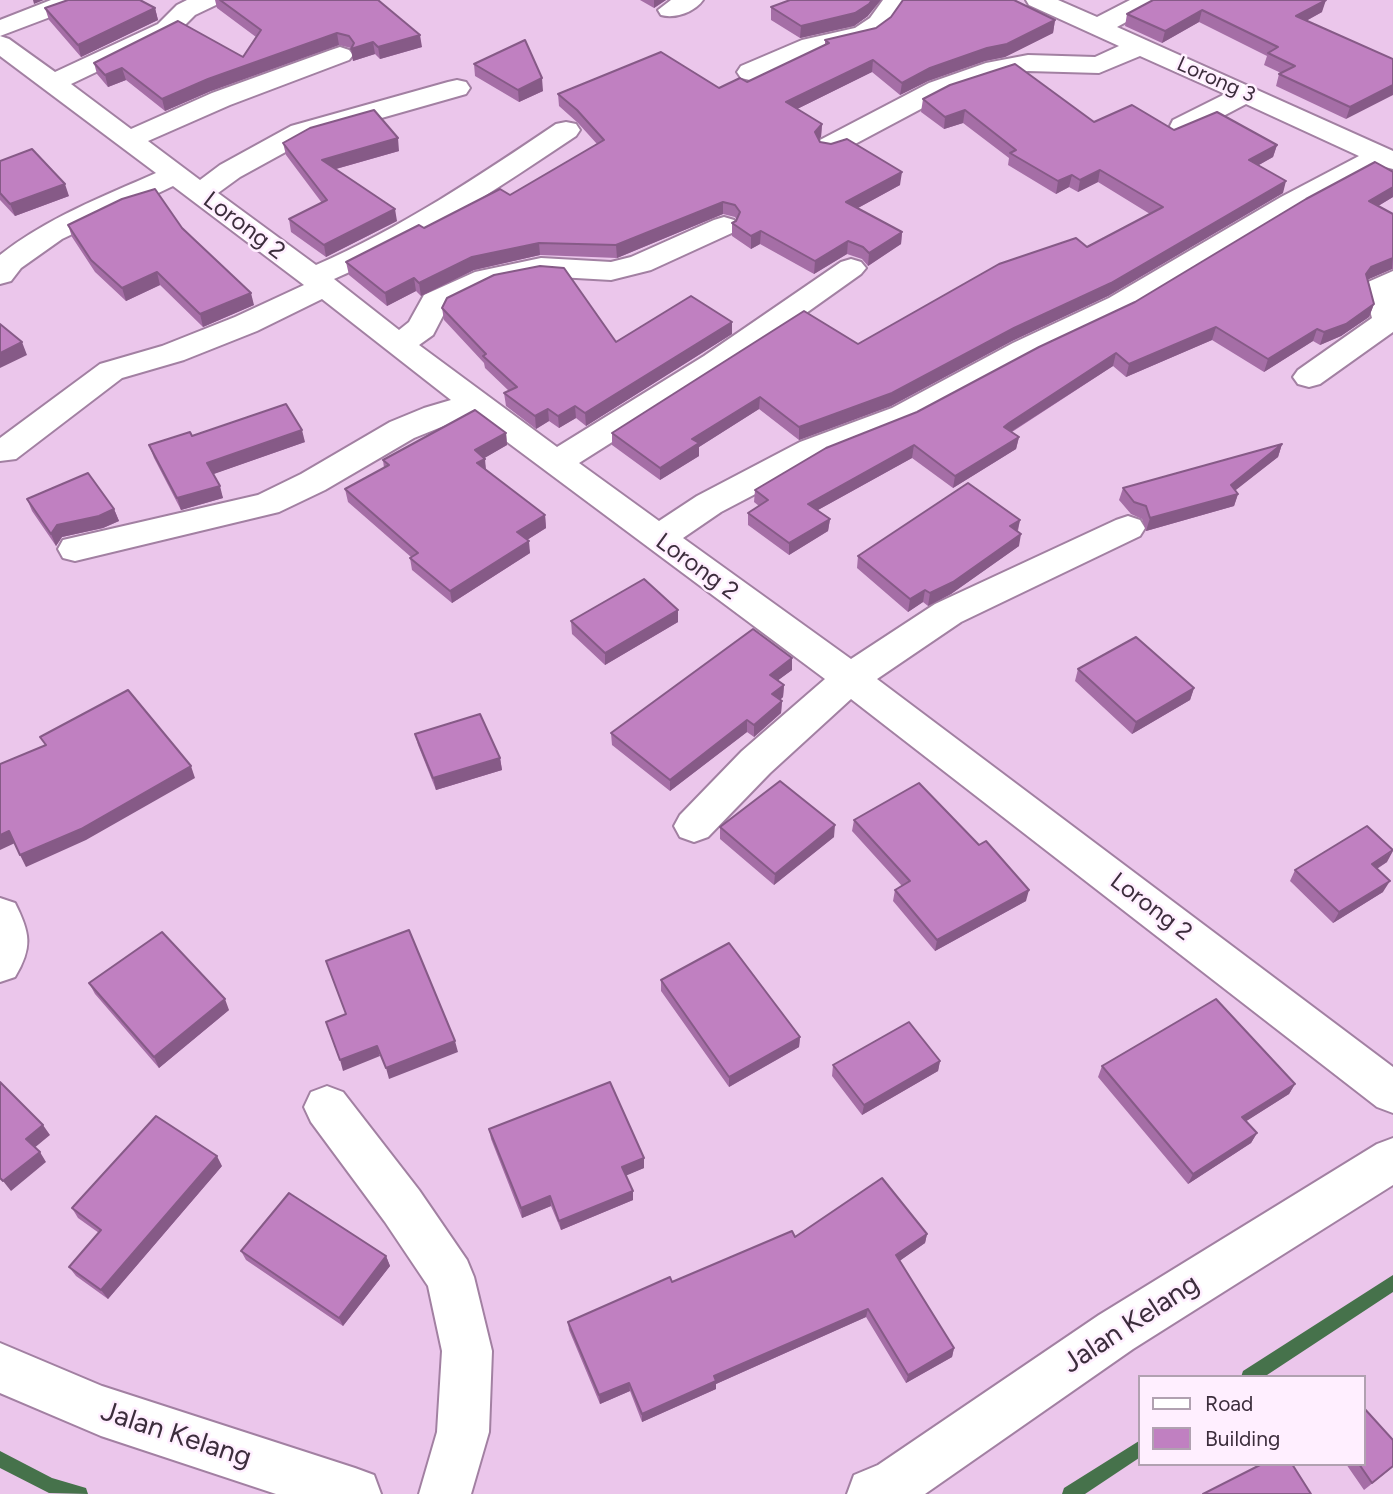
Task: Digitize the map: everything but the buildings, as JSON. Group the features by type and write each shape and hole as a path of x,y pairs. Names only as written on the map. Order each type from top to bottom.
{"street":[{"path":"0,29 73,0"},
{"path":"53,83 167,29 186,10 207,0"},
{"path":"750,72 821,43 866,35 881,21 895,0"},
{"name":"Lorong 3","path":"1038,0 1387,158"},
{"path":"1098,27 1148,0"},
{"name":"Lorong 2","path":"0,44 319,281 399,345 658,539 850,677 1393,1093"},
{"path":"830,146 938,89 995,69 1028,63 1099,65 1140,46"},
{"path":"128,140 221,99 340,55"},
{"path":"0,275 5,264 40,239 230,171 301,132 457,88"},
{"path":"1183,126 1246,94"},
{"path":"4,451 111,371 173,353 209,338 319,281 446,210 566,130"},
{"path":"658,539 709,503 812,450 903,415 1024,350 1120,305 1291,203 1387,158"},
{"path":"399,345 422,328 435,302 485,278 541,267 611,271 640,264 724,226"},
{"path":"556,463 715,363 851,268"},
{"path":"1309,377 1387,322 1387,312 1378,289 1393,280"},
{"path":"75,549 267,504 313,482 402,430 435,415 475,402"},
{"path":"694,826 756,762 850,677 948,613 1128,528"},
{"path":"0,915 8,937 8,951 0,964"},
{"path":"327,1107 402,1206 450,1277 467,1351 463,1432 445,1494"},
{"name":"Jalan Kelang","path":"873,1494 897,1483 1116,1332 1393,1159"},
{"name":"Jalan Kelang","path":"0,1368 101,1411 355,1494"}],"waterway":[{"path":"1252,1375 1393,1283"},
{"path":"1070,1494 1138,1450"},
{"path":"0,1459 49,1485 80,1494"}]}
